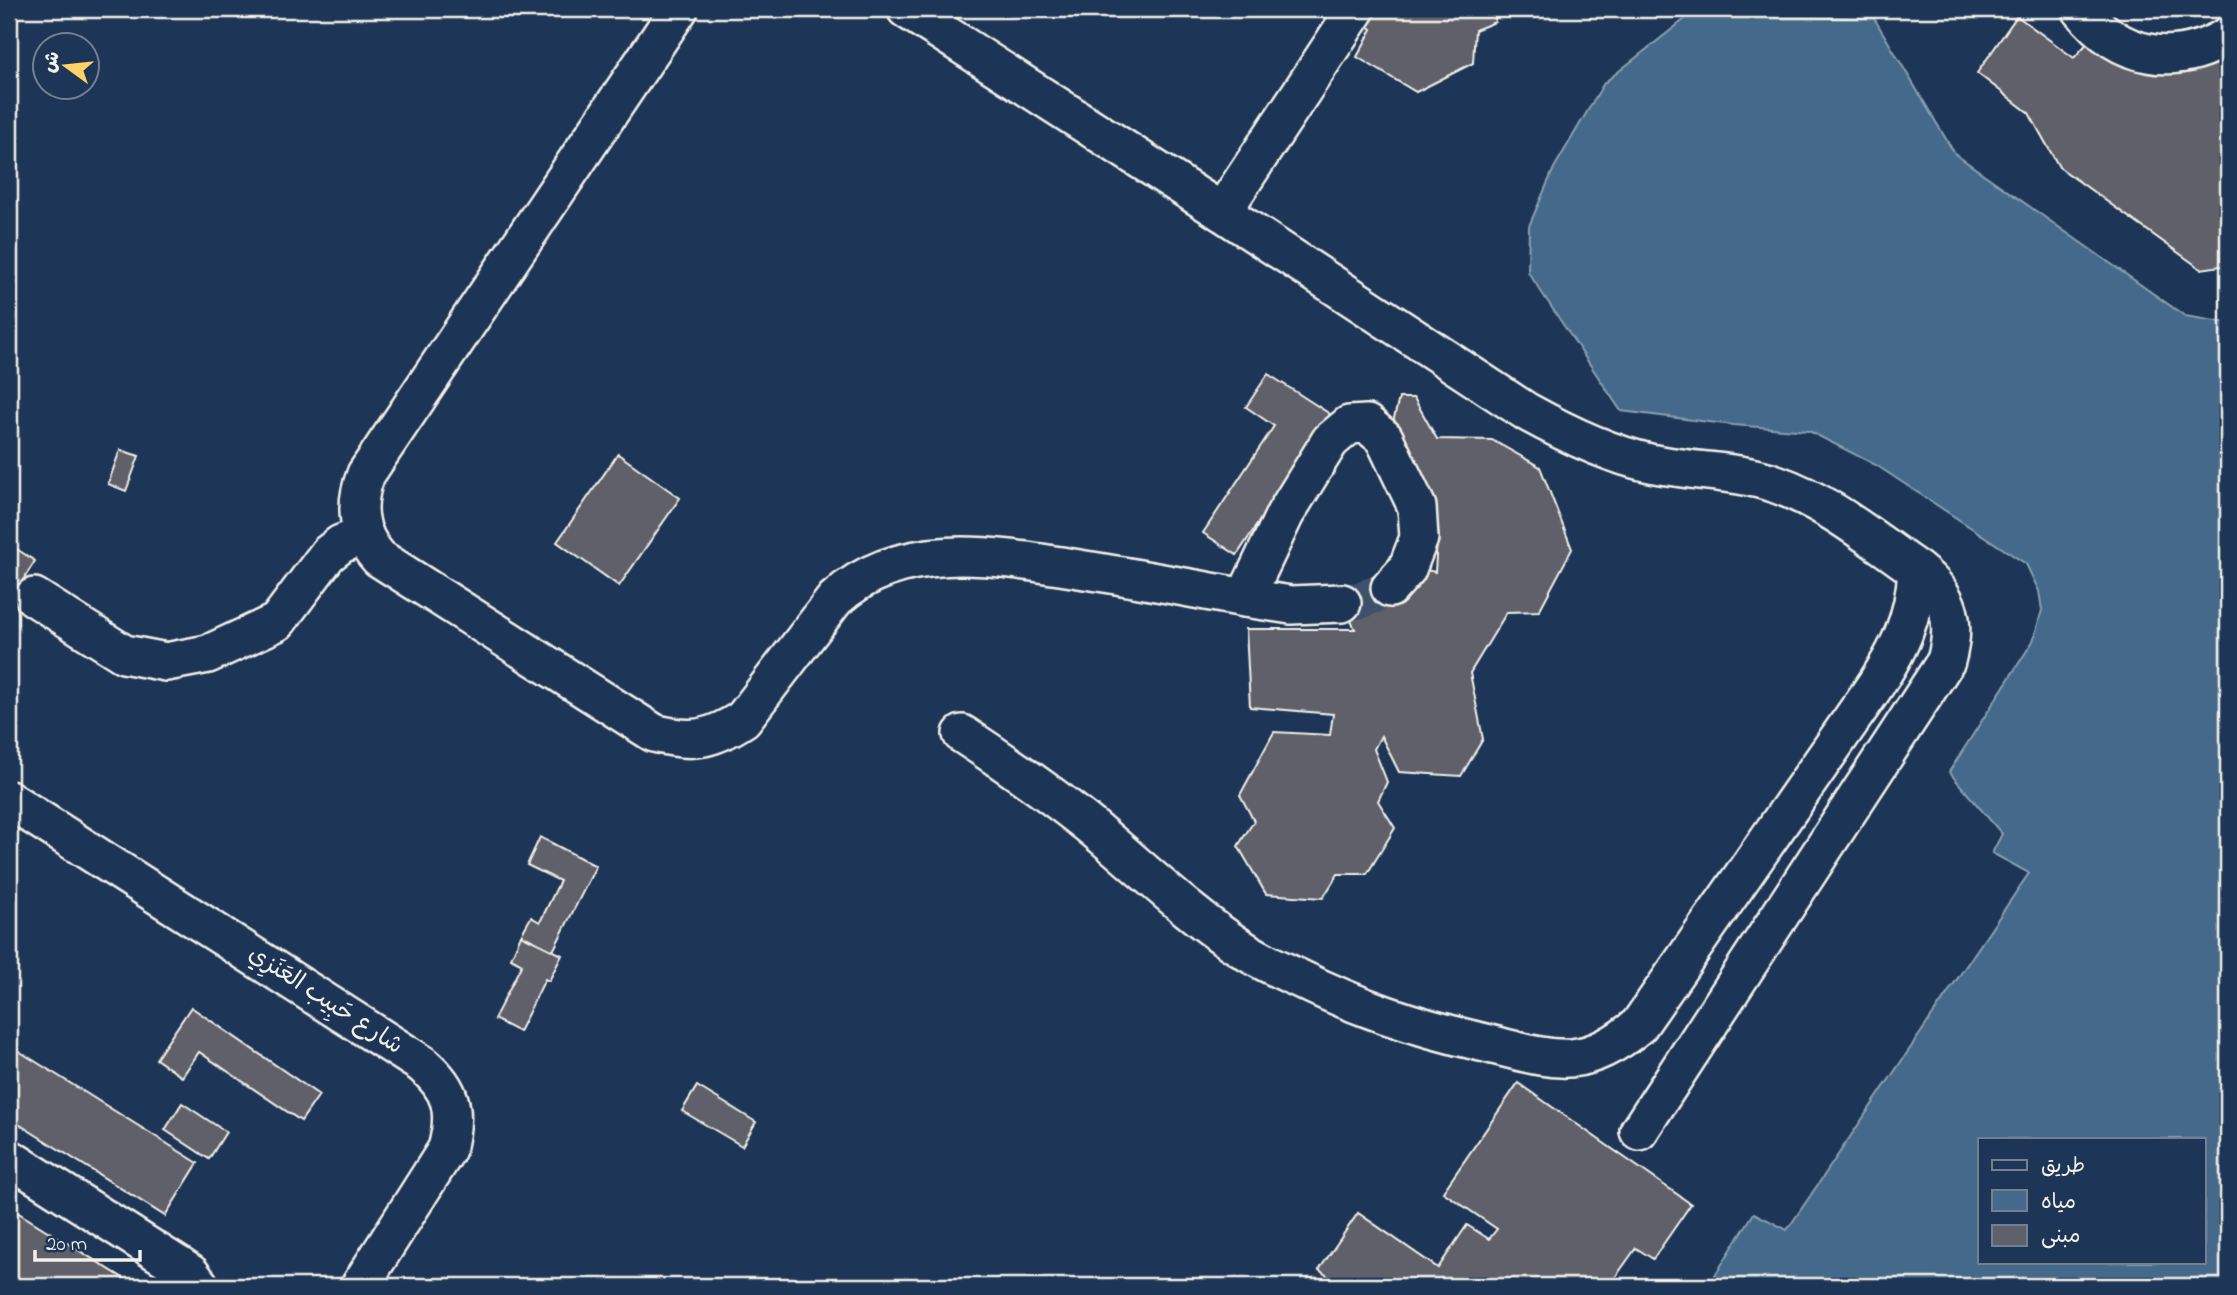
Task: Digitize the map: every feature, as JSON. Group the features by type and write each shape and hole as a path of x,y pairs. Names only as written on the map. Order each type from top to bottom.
{"street":[{"path":"679,9 366,474 358,504 364,535 372,549 391,566 654,733 677,739 701,739 724,732 743,719 835,599 850,584 887,566 930,559 995,557 1291,605 1342,603"},
{"path":"906,9 1527,412 1555,427 1648,463 1753,477 1794,491 1832,511 1917,570 1943,597 1951,617 1952,639 1946,661 1639,1131"},
{"path":"1222,212 1356,9"},
{"path":"2081,9 2107,36 2138,51 2172,56 2206,49 2228,36"},
{"path":"1245,598 1285,514 1330,440 1349,425 1357,424 1367,424 1384,438 1417,507 1419,538 1407,569 1390,588"},
{"path":"34,597 124,654 166,662 208,654 277,622 328,554 341,544 364,535"},
{"path":"962,734 1064,805 1157,884 1235,943 1291,975 1343,1000 1397,1021 1533,1056 1562,1059 1590,1055 1617,1044 1639,1025 1872,690 1899,646 1909,622 1917,570"},
{"name":"شارع حَبِيب العَنَزِي","path":"9,800 436,1075 446,1089 452,1106 453,1123 447,1149 442,1161 360,1286"},
{"path":"9,1158 191,1274 200,1286"}],"water":[{"path":"1690,15 1874,18 1955,154 2185,316 2228,323 2228,1286 1708,1286 1754,1213 1787,1230 2029,873 1992,853 2002,834 1949,772 2033,641 2042,610 2039,591 2026,564 1876,465 1809,431 1621,411 1528,272 1529,226 1554,168 1604,83"}],"building":[{"path":"1361,9 1495,9 1495,22 1475,30 1473,63 1416,92 1357,57 1372,29 1357,17"},
{"path":"2017,16 2074,58 2091,39 2166,71 2218,64 2228,55 2228,265 2201,269 2059,167 2029,113 1977,73"},
{"path":"1268,374 1330,414 1237,555 1203,533 1274,426 1246,407"},
{"path":"1399,398 1414,398 1437,439 1492,440 1540,467 1572,549 1539,611 1507,612 1470,673 1483,739 1461,776 1399,772 1381,736 1374,749 1387,782 1378,801 1395,828 1367,874 1338,874 1323,898 1266,894 1238,846 1254,821 1240,795 1274,732 1330,735 1333,714 1250,707 1246,629 1355,629 1338,595 1381,573 1422,569 1435,572 1438,523 1391,430"},
{"path":"120,450 139,456 126,491 108,484"},
{"path":"618,454 680,498 619,586 557,542"},
{"path":"9,544 35,561 9,602"},
{"path":"540,837 596,866 553,951 521,935 531,917 540,922 560,881 527,865"},
{"path":"521,935 562,955 549,981 545,979 519,1032 494,1019 522,964 511,958"},
{"path":"191,1007 319,1095 301,1121 199,1052 182,1077 156,1059"},
{"path":"9,1045 198,1163 165,1216 9,1118"},
{"path":"1518,1083 1691,1204 1653,1259 1636,1248 1609,1286 1342,1286 1319,1270 1358,1213 1438,1268 1467,1225 1489,1239 1497,1229 1443,1192"},
{"path":"697,1086 756,1122 742,1146 682,1111"},
{"path":"182,1103 226,1132 209,1159 165,1130"},
{"path":"9,1207 136,1286 9,1286"}],"tunnel":[{"path":"1342,603 1361,600 1390,588"}]}
